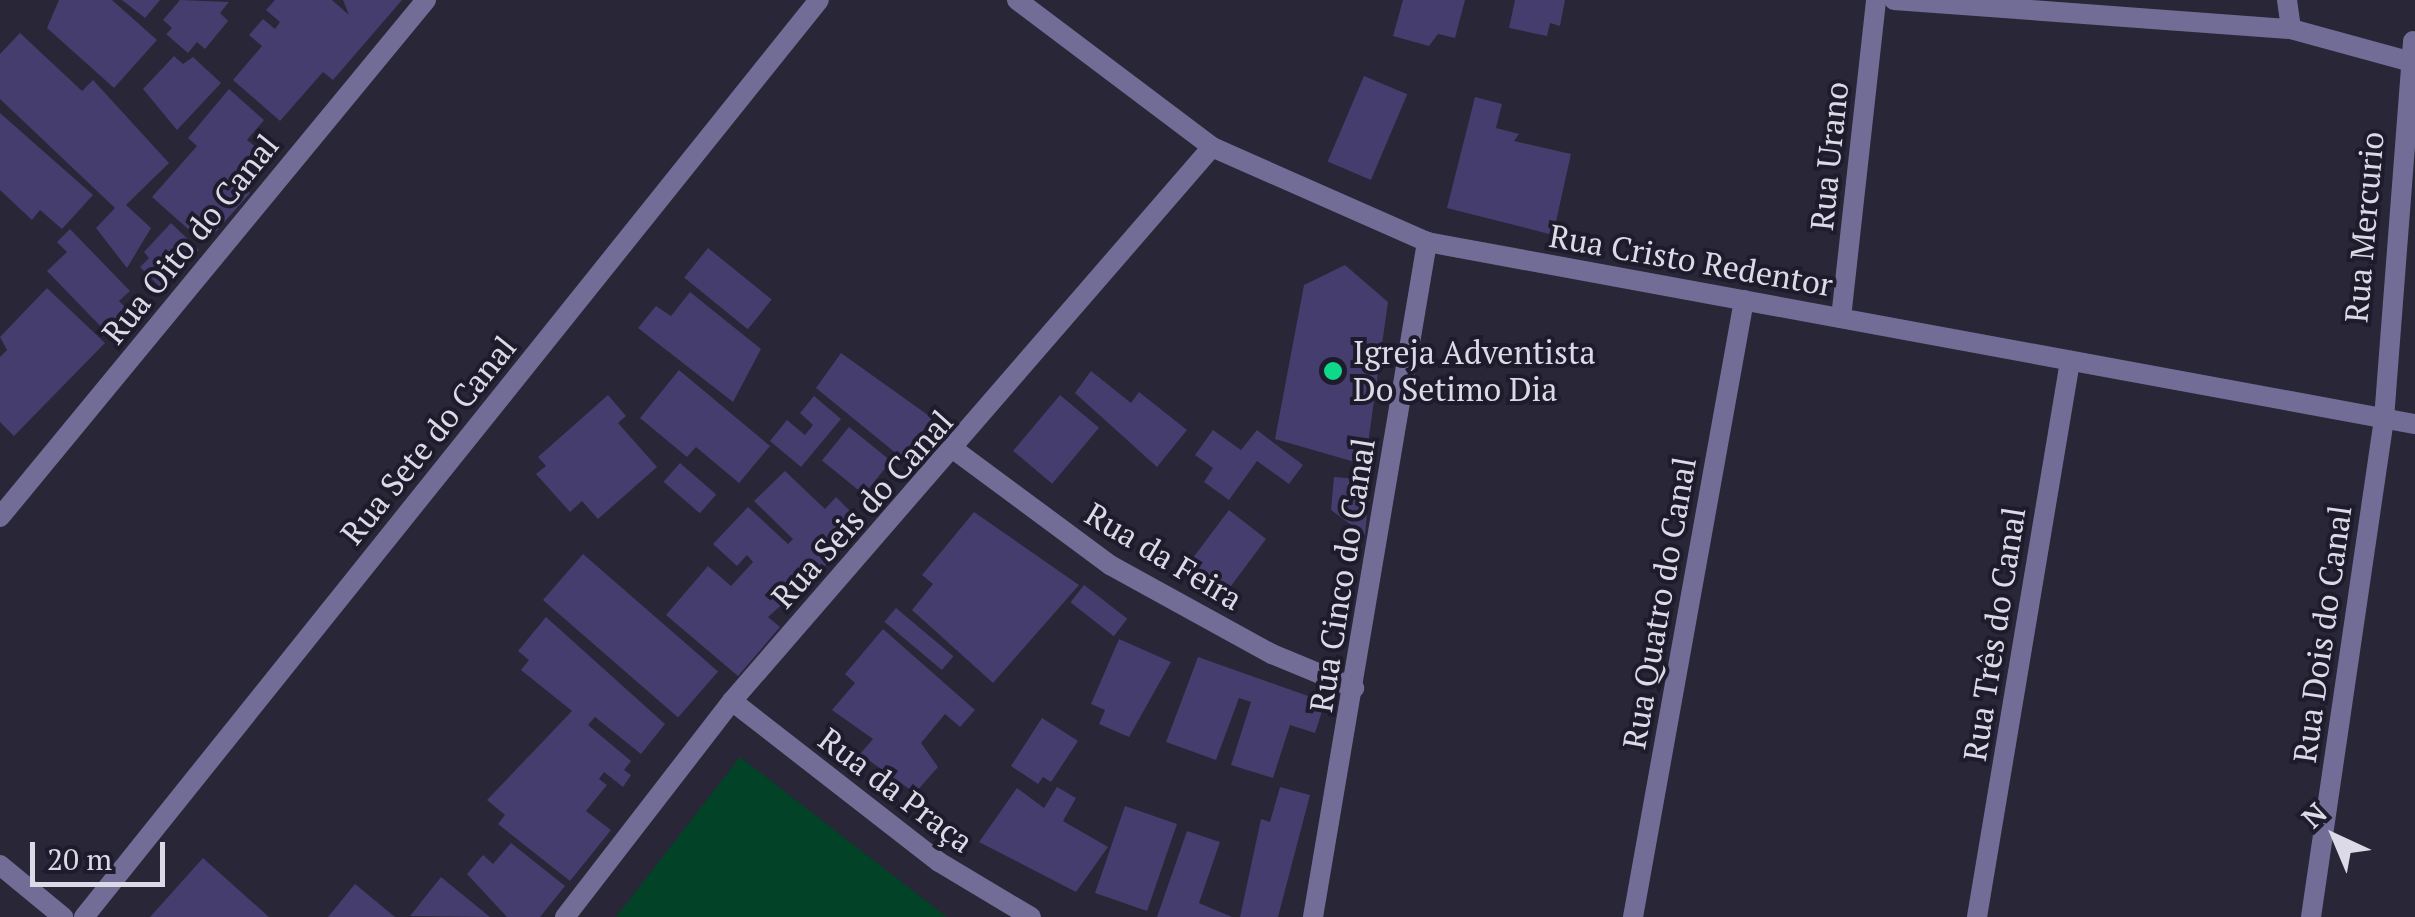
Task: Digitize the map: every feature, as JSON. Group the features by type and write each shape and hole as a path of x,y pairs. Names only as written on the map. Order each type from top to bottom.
{"street":[{"name":"Rua Oito do Canal","path":"0,516 426,0"},
{"name":"Rua Sete do Canal","path":"84,917 819,0"},
{"name":"Rua Cristo Redentor","path":"1017,0 1212,147 1427,242 2415,424"},
{"name":"Rua Urano","path":"1840,318 1876,0"},
{"path":"1894,0 2291,28 2370,48 2413,51"},
{"path":"2287,0 2291,28"},
{"name":"Rua Mercurio","path":"2384,419 2413,51"},
{"name":"Rua Seis do Canal","path":"565,917 732,701 956,450 1212,147"},
{"name":"Rua Cinco do Canal","path":"1313,917 1427,242"},
{"name":"Rua Quatro do Canal","path":"1634,917 1744,300"},
{"name":"Rua Três do Canal","path":"1978,917 2070,361"},
{"name":"Rua Dois do Canal","path":"2311,917 2384,419"},
{"name":"Rua da Feira","path":"956,450 1110,564 1272,654 1354,688"},
{"name":"Rua da Praça","path":"732,701 939,862 1031,917"},
{"path":"0,865 63,917"}],"green space":[{"path":"740,757 947,917 616,917"}],"building":[{"path":"59,0 112,0 157,40 114,88 47,28"},
{"path":"122,0 160,0 145,18"},
{"path":"180,0 229,2 220,13 228,21 205,49 197,42 188,53 166,34 172,28 163,20"},
{"path":"275,0 332,0 349,15 343,0 402,0 333,80 323,72 280,121 233,80 262,46 249,35 263,19 275,29 280,22 266,10"},
{"path":"1403,0 1465,0 1455,38 1438,34 1429,46 1393,36"},
{"path":"1515,0 1565,0 1560,26 1550,23 1547,36 1509,28"},
{"path":"20,33 82,91 93,80 169,163 126,205 151,228 127,268 96,228 115,208 0,99 0,54"},
{"path":"174,56 183,64 193,57 221,83 177,130 143,89"},
{"path":"1364,76 1407,94 1371,180 1328,162"},
{"path":"229,89 264,120 247,140 263,153 237,182 250,193 205,244 152,197 197,146 188,138"},
{"path":"1475,97 1502,104 1496,128 1519,134 1514,141 1571,154 1553,235 1447,208"},
{"path":"0,113 93,195 62,229 40,210 32,220 0,190"},
{"path":"171,223 199,250 162,289 140,267 149,258 144,252"},
{"path":"70,229 130,291 119,301 131,313 109,335 47,271 67,252 57,242"},
{"path":"708,248 772,300 748,329 684,278"},
{"name":"Igreja Adventista Do Setimo Dia","path":"1345,265 1388,302 1365,465 1275,439 1304,285"},
{"path":"47,288 105,343 14,436 0,422 0,357 7,350 0,337"},
{"path":"690,292 761,349 733,402 638,328 656,306 671,316"},
{"path":"841,353 932,418 903,459 816,388"},
{"path":"679,370 770,446 739,483 696,447 687,457 640,418"},
{"path":"1091,371 1131,403 1139,392 1187,430 1157,467 1075,393"},
{"path":"608,395 626,416 618,423 657,467 598,519 582,501 570,512 536,474 546,466 538,457"},
{"path":"1060,395 1099,428 1052,484 1013,451"},
{"path":"814,396 841,419 801,467 770,441 787,420 805,435 813,425 800,413"},
{"path":"849,427 891,461 864,494 822,460"},
{"path":"1213,430 1241,450 1257,430 1303,465 1289,484 1257,461 1229,500 1204,482 1213,468 1195,455"},
{"path":"680,463 716,494 700,513 664,482"},
{"path":"785,471 825,509 836,497 867,528 768,617 780,627 738,676 666,615 708,566 731,586 753,562 747,555 737,566 713,544 748,507 788,544 793,539 754,501"},
{"path":"1334,477 1370,480 1365,535 1331,510"},
{"path":"1229,510 1266,539 1228,590 1205,573 1199,583 1183,571"},
{"path":"974,512 1079,585 993,683 912,610 933,584 922,575"},
{"path":"583,554 718,671 678,717 543,600"},
{"path":"1084,585 1127,619 1114,636 1070,602"},
{"path":"896,608 953,656 942,670 884,622"},
{"path":"546,617 665,724 641,754 595,717 588,725 631,761 624,770 631,775 623,787 604,772 599,779 607,785 586,811 611,830 570,881 498,824 505,815 487,800 572,711 521,670 529,660 518,651"},
{"path":"883,629 975,710 960,727 945,714 921,743 938,767 915,793 860,754 873,739 832,710 855,683 845,674"},
{"path":"1119,639 1171,662 1129,737 1099,724 1105,710 1091,704"},
{"path":"1198,657 1325,702 1315,733 1290,725 1273,778 1231,765 1251,702 1239,698 1216,760 1166,742"},
{"path":"1042,718 1078,741 1051,782 1043,777 1038,784 1011,766"},
{"path":"1057,787 1076,798 1063,821 1108,847 1076,892 979,842 1017,788 1044,808"},
{"path":"1280,787 1310,795 1278,917 1240,917 1261,819 1270,822"},
{"path":"1125,806 1177,824 1147,911 1095,893"},
{"path":"1187,831 1220,842 1199,903 1232,917 1157,917"},
{"path":"511,843 565,886 540,917 507,917 467,874 483,855 493,864"},
{"path":"203,858 269,917 150,917"},
{"path":"441,877 490,917 410,916"},
{"path":"355,884 395,917 328,917"}],"place":[{"name":"Igreja Adventista Do Setimo Dia","path":"1333,371"}]}
